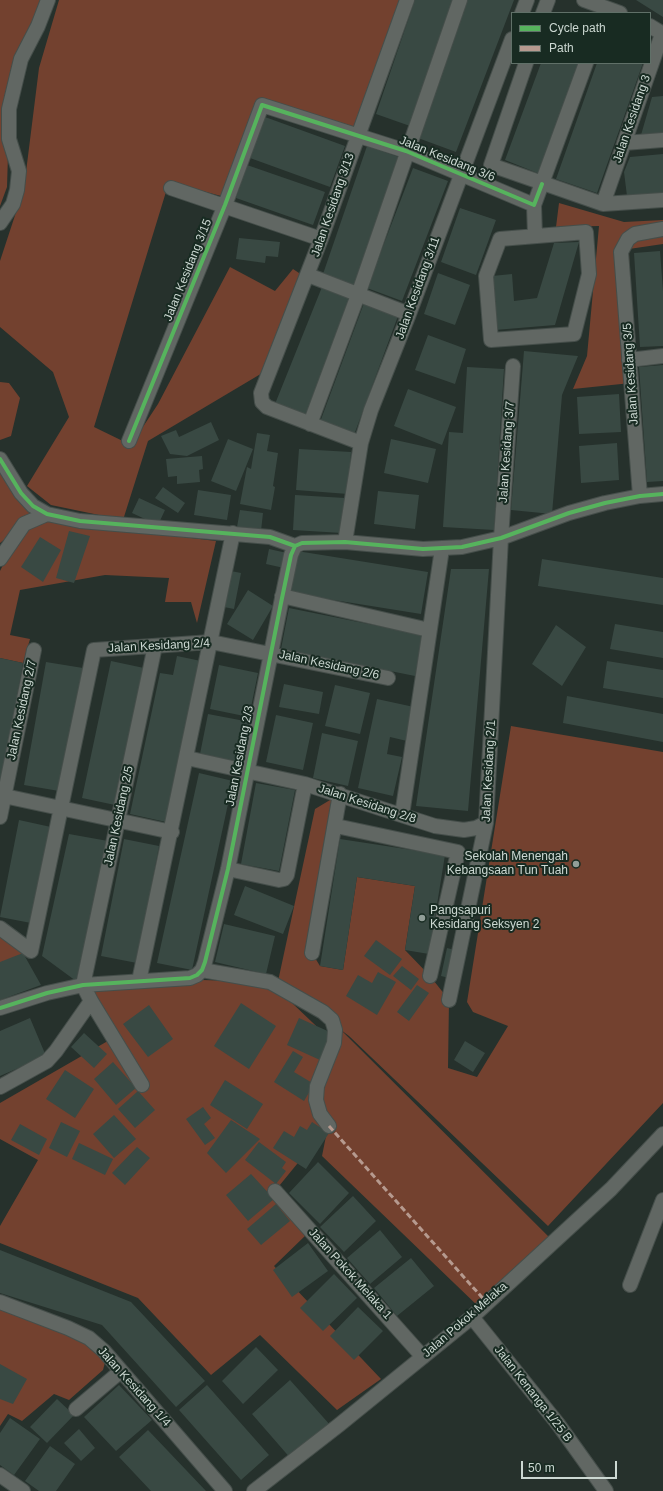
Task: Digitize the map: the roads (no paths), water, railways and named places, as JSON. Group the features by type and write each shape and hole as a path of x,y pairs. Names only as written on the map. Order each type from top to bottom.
{"street":[{"path":"0,223 13,204 17,190 19,170 9,139 9,110 21,59 38,26 48,0"},
{"name":"Jalan Kesidang 3/13","path":"310,424 267,407 262,402 261,393 308,275 357,135 407,0"},
{"path":"361,443 310,424 358,295 406,151 460,0"},
{"path":"522,12 527,0"},
{"path":"544,12 548,0"},
{"path":"584,0 610,8"},
{"path":"651,27 663,34"},
{"name":"Jalan Kesidang 3","path":"602,204 663,34"},
{"name":"Jalan Kesidang 3/11","path":"345,542 361,443 370,410 409,314 460,174 511,42"},
{"name":"Jalan Kesidang 3/6","path":"526,64 491,165 602,204 663,200"},
{"path":"536,236 534,205 586,64"},
{"name":"Jalan Kesidang 3/6","path":"262,104 406,151 534,205"},
{"name":"Jalan Kesidang 3/15","path":"129,441 225,205 262,104"},
{"path":"624,143 663,140"},
{"path":"171,188 225,205 321,239"},
{"name":"Jalan Kesidang 3/5","path":"640,496 621,252 628,239 635,234 663,229"},
{"path":"586,232 589,274 574,334 491,340 486,276 500,239 536,236 586,232"},
{"path":"308,275 409,314"},
{"path":"629,360 663,356"},
{"name":"Jalan Kesidang 3/7","path":"501,538 513,366"},
{"path":"0,459 21,493 33,506 48,514 80,521 270,537 295,546 302,543 345,542 442,549 480,544 501,538 569,513 640,496 663,494"},
{"path":"0,559 24,524 48,514"},
{"path":"139,981 172,832 233,533"},
{"name":"Jalan Kesidang 2/1","path":"449,1000 486,822 501,538"},
{"name":"Jalan Kesidang 2/3","path":"202,970 228,869 282,596 291,555 295,546"},
{"path":"402,814 442,549"},
{"path":"282,596 429,630"},
{"name":"Jalan Kesidang 2/4","path":"61,808 94,650 211,642 271,653"},
{"name":"Jalan Kesidang 2/5","path":"83,985 155,646"},
{"name":"Jalan Kesidang 2/7","path":"0,817 2,796 34,650"},
{"name":"Jalan Kesidang 2/6","path":"271,653 388,678"},
{"name":"Jalan Kesidang 2/8","path":"187,758 248,770 305,784 402,814 435,826 450,829 476,828 486,822"},
{"path":"228,869 279,880 284,879 287,874 305,784"},
{"path":"312,953 336,826 340,794"},
{"path":"2,796 172,832"},
{"path":"0,928 31,952 61,808"},
{"path":"336,826 458,852 430,976"},
{"path":"0,1008 48,993 83,985 190,978 197,975 202,970 270,982 323,1012 332,1020 335,1030 334,1043 317,1086 316,1100 320,1114 329,1126"},
{"path":"83,985 90,1002 142,1085"},
{"path":"0,1087 46,1061 56,1051 90,1002"},
{"name":"Jalan Pokok Melaka","path":"254,1491 339,1425 472,1317 611,1189 662,1139"},
{"name":"Jalan Pokok Melaka 1","path":"275,1191 423,1357"},
{"path":"630,1285 663,1200"},
{"name":"Jalan Kesidang 1/4","path":"0,1303 68,1328 89,1338 104,1351 225,1491"},
{"name":"Jalan Kenanga 1/25 B","path":"472,1317 558,1424 606,1491"},
{"path":"76,1409 121,1371"},
{"path":"0,1475 23,1491"}],"place":[{"name":"Sekolah Menengah Kebangsaan Tun Tuah","path":"576,864"},
{"name":"Pangsapuri Kesidang Seksyen 2","path":"422,918"}]}
